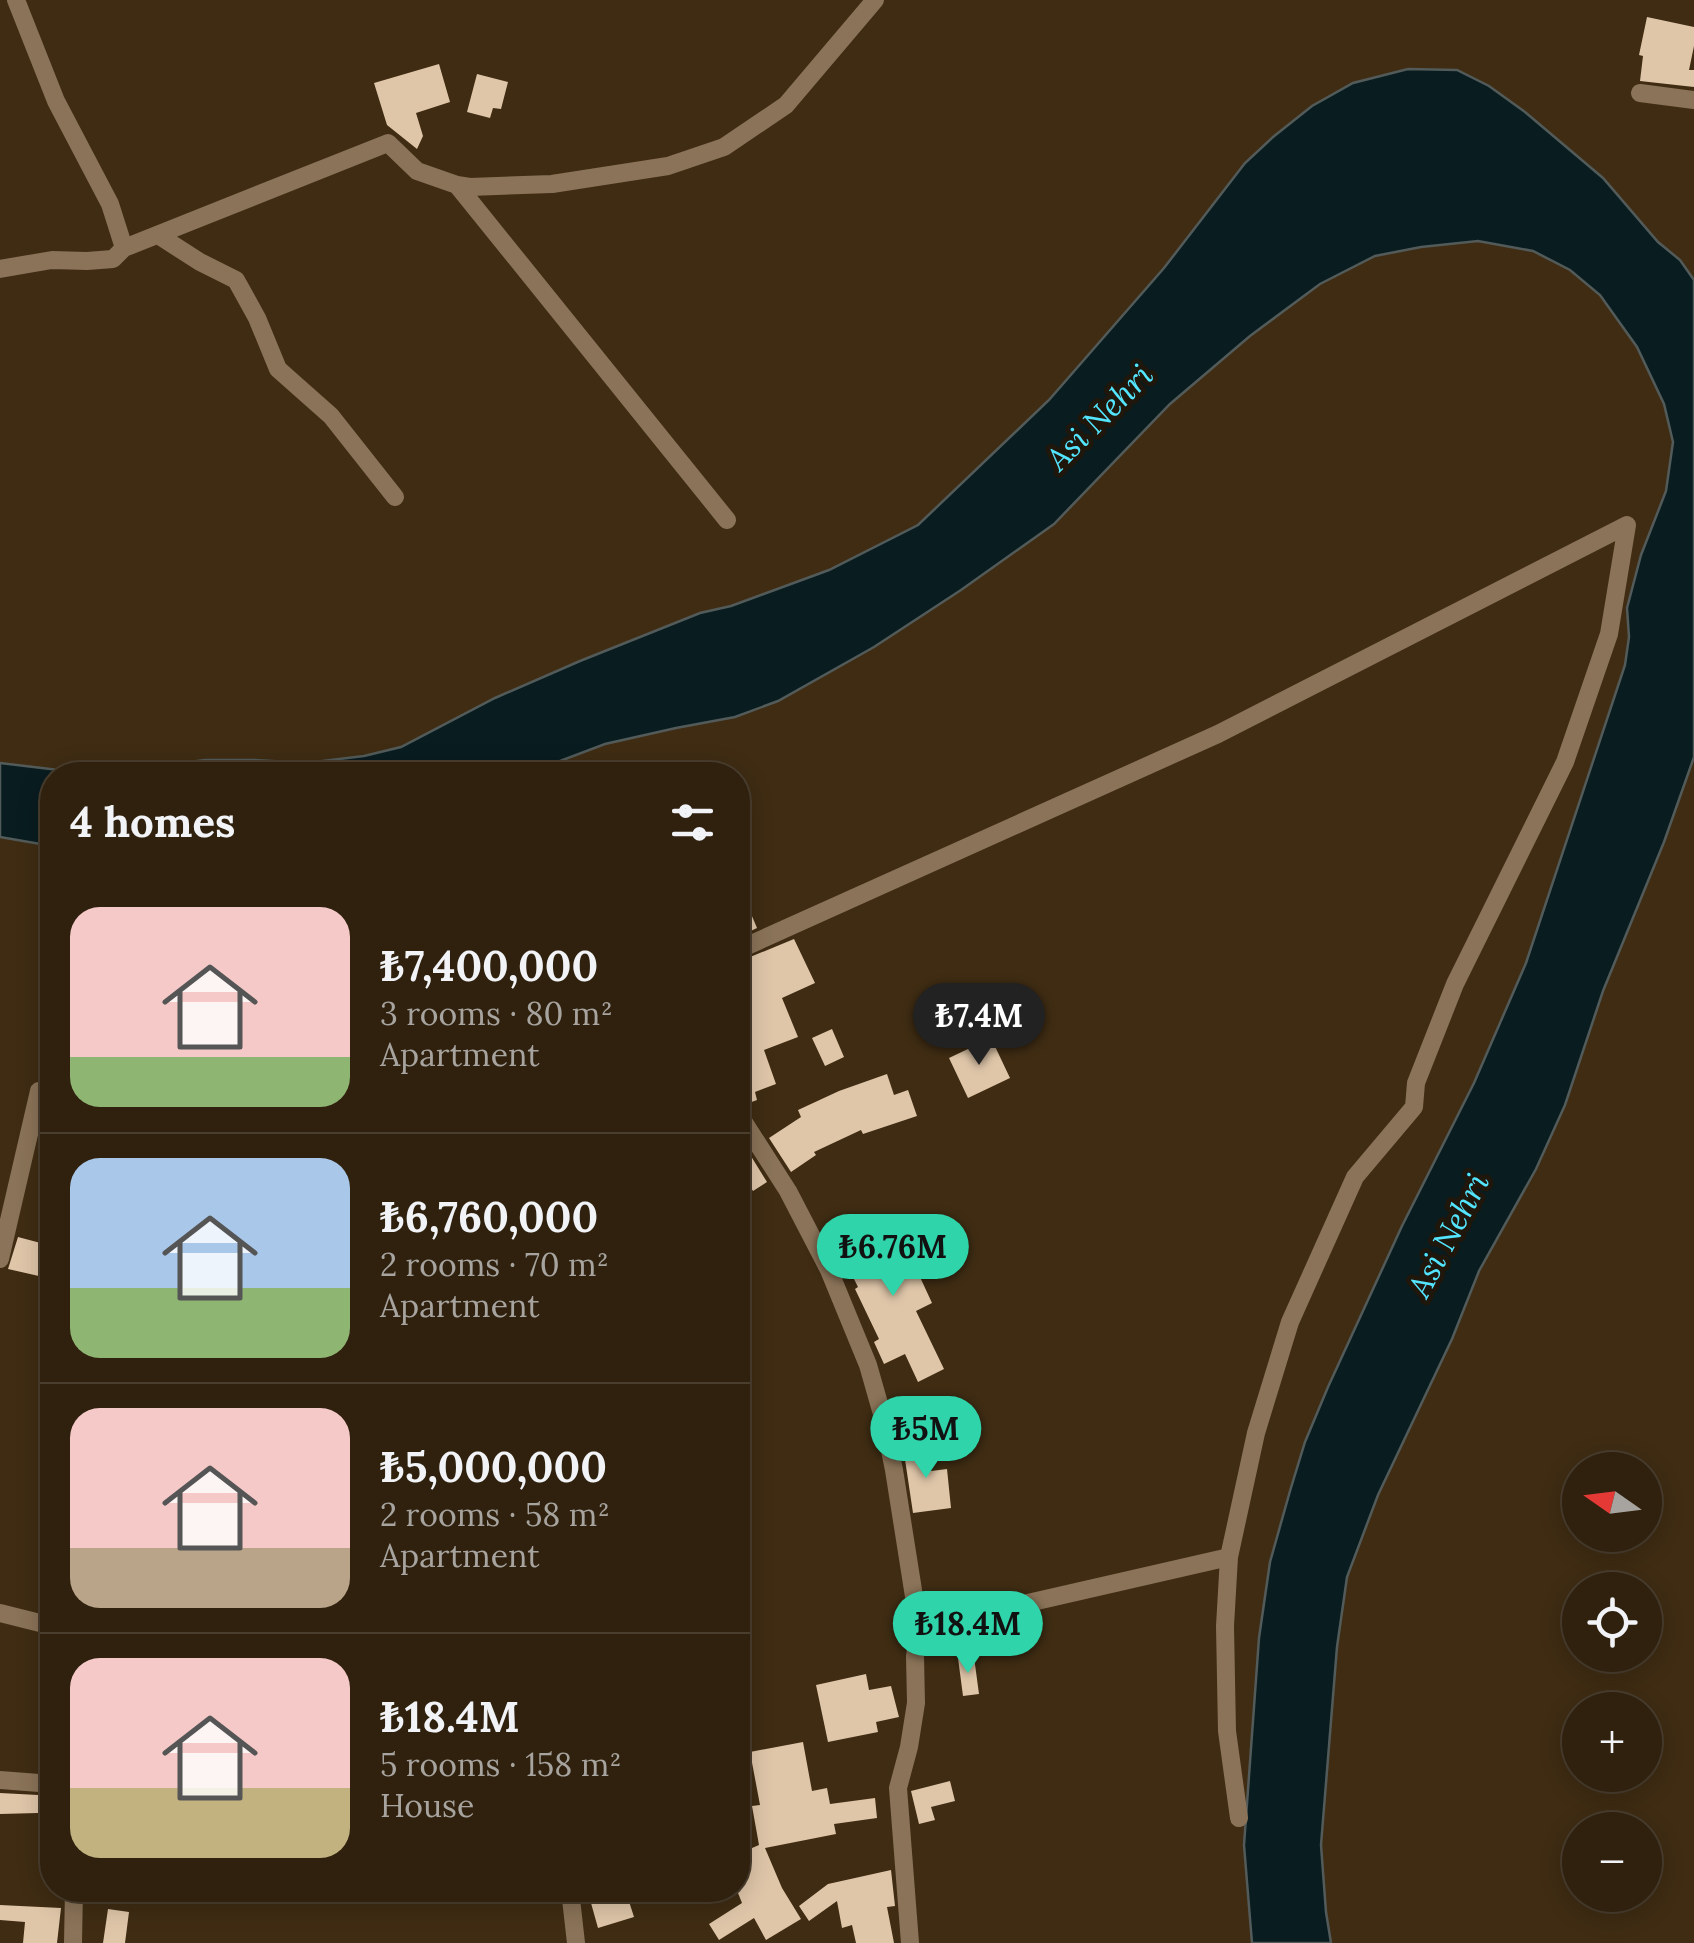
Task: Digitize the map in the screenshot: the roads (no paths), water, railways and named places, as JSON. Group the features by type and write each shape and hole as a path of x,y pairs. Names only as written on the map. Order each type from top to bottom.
{"street":[{"path":"16,0 56,100 110,204 124,248"},
{"path":"0,269 52,260 113,259 124,248 388,143 418,171 457,185 552,184 668,166 724,147 786,106 875,0"},
{"path":"1640,93 1694,100"},
{"path":"457,185 728,520"},
{"path":"158,235 236,280 278,370 331,416 395,497"},
{"path":"750,945 1218,734 1627,525 1609,634 1565,762 1455,984 1416,1084 1414,1107 1355,1177 1290,1322 1256,1433 1229,1556 1224,1626 1226,1731 1238,1818"},
{"path":"0,1259 39,1091"},
{"path":"750,1132 788,1191 829,1270 868,1365 894,1470 919,1628 916,1703 898,1788 910,1943"},
{"path":"919,1628 1229,1556"},
{"path":"0,1614 40,1623"},
{"path":"0,1780 40,1783"},
{"path":"74,1902 74,1943"},
{"path":"571,1902 576,1943"}],"water":[{"name":"Asi Nehri","path":"1408,69 1457,70 1489,86 1603,178 1694,280 1694,757 1603,991 1565,1105 1536,1169 1479,1271 1452,1339 1378,1495 1347,1577 1337,1647 1321,1845 1331,1943 1252,1943 1244,1845 1259,1638 1270,1562 1290,1491 1328,1387 1474,1083 1526,963 1625,665 1629,637 1627,608 1641,555 1666,491 1673,442 1664,404 1637,347 1600,295 1570,270 1533,251 1478,241 1375,256 1320,284 1250,336 1170,404 1054,524 874,647 778,701 735,717 605,744 557,762 314,762 401,747 495,698 580,661 700,613 731,606 829,570 918,525 1049,400 1164,268 1245,163 1312,106 1353,83"},
{"path":"205,760 289,762 189,762"},
{"path":"0,763 40,768 40,844 0,837"}]}
